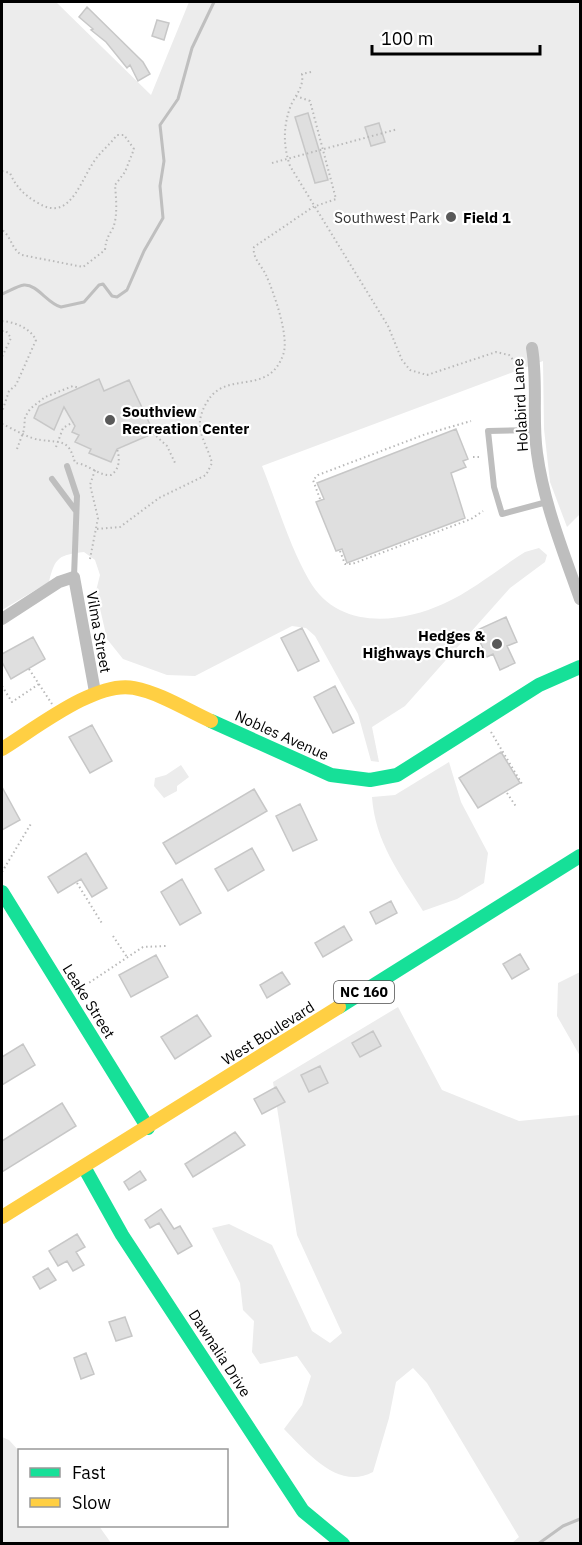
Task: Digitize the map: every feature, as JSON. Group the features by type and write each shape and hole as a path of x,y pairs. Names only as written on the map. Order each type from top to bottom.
{"street":[{"name":"Holabird Lane","path":"532,348 537,398 537,452 547,502 580,599"},
{"path":"2,619 58,582 74,577"},
{"name":"Vilma Street","path":"74,577 95,692"},
{"name":"Nobles Avenue","path":"2,749 95,692 111,686 137,688 316,770 351,779 370,780 397,775 539,685 580,667"},
{"name":"West Boulevard","path":"2,1217 148,1128 580,856"},
{"name":"Leake Street","path":"2,892 148,1128"},
{"name":"Dawnalia Drive","path":"84,1167 122,1235 303,1511 342,1544"}],"lane":[{"path":"536,430 488,431 489,456 502,514 547,502"},
{"path":"67,466 77,496 74,577"},
{"path":"52,479 76,512"}],"path":[{"path":"311,72 302,74 303,84 296,96 285,132 292,173 388,326 402,360 410,370 427,375 496,352 509,355 521,369"},
{"path":"97,529 120,527 159,498 200,479 209,472 212,463 200,431 200,421 209,399 219,387 262,379 270,375 279,363 285,348 281,321 267,278 254,255 254,247 313,207 336,199 310,101 296,96"},
{"path":"272,163 398,129"},
{"path":"2,171 10,173 14,184 28,197 46,208 57,208 69,202 97,157 117,135 124,135 134,149 125,172 115,184 113,228 106,235 105,250 83,267 22,255 14,251 8,236 2,230"},
{"path":"2,321 20,325 33,334 36,340 16,385 9,391 2,412"},
{"path":"2,331 6,331 11,338 2,357"},
{"path":"17,449 23,433 26,414 38,401 74,386 79,388"},
{"path":"320,499 313,480 318,475 426,434 471,421"},
{"path":"56,447 65,426 73,422"},
{"path":"2,424 42,441 59,441 70,448 75,463 88,465 106,476 114,473 119,464 117,449"},
{"path":"153,433 167,446 176,465"},
{"path":"90,560 98,518 90,485 95,470"},
{"path":"340,551 345,564 352,564 471,519 483,511"},
{"path":"29,669 52,704"},
{"path":"2,686 12,702 39,684"},
{"path":"491,732 522,784"},
{"path":"507,793 517,808"},
{"path":"2,872 32,822"},
{"path":"77,883 103,925"},
{"path":"113,936 127,957"},
{"path":"73,993 147,945 167,946"}],"green space":[{"name":"Southwest Park","path":"2,2 56,2 151,95 189,2 580,2 580,514 567,527 550,482 544,429 543,361 262,466 289,538 309,580 321,596 336,608 352,615 389,618 426,611 464,593 525,552 539,548 547,555 545,562 510,588 405,706 372,727 379,762 371,761 358,714 315,636 306,628 292,626 195,676 167,675 123,659 107,639 96,591 100,575 95,560 84,552 69,554 59,559 53,567 49,582 2,610"},
{"path":"449,762 461,802 488,853 484,883 457,899 423,911 383,843 372,797 395,795"},
{"path":"181,765 189,777 177,786 177,791 164,798 154,786 155,778 166,775"},
{"path":"580,972 580,1056 557,1016 558,983"},
{"path":"398,1007 442,1090 519,1121 580,1115 580,1543 512,1543 519,1537 427,1383 413,1368 396,1382 389,1418 373,1472 360,1477 348,1477 336,1473 313,1458 284,1429 302,1405 311,1376 297,1356 260,1364 252,1352 254,1321 243,1310 240,1283 212,1228 229,1224 272,1245 312,1331 330,1343 342,1333 297,1235 273,1082"},
{"path":"2,1437 9,1440 18,1450 18,1527 100,1527 111,1543 2,1543"}],"building":[{"path":"87,7 143,62 150,74 138,81 130,65 127,68 106,42 79,17"},
{"path":"157,20 169,23 164,40 152,36"},
{"path":"308,113 328,180 315,183 295,117"},
{"path":"379,123 385,142 371,146 365,127"},
{"name":"Southview Recreation Center","path":"99,379 104,391 129,380 154,433 117,449 111,462 89,453 91,449 75,442 79,435 72,432 75,426 64,407 54,430 34,418 39,406"},
{"path":"456,429 468,459 463,461 466,467 451,473 465,518 347,563 342,549 336,551 316,502 324,499 317,483"},
{"name":"Hedges & Highways Church","path":"506,617 517,642 507,646 515,663 500,670 493,654 487,657 475,631"},
{"path":"302,628 319,661 298,671 281,638"},
{"path":"33,637 45,659 11,679 2,662 2,654"},
{"path":"335,686 354,723 333,733 314,697"},
{"path":"92,725 112,761 90,773 69,737"},
{"path":"501,752 520,783 478,808 459,778"},
{"path":"2,787 20,820 2,830"},
{"path":"254,789 267,811 176,864 163,843"},
{"path":"300,804 317,840 293,851 276,816"},
{"path":"252,848 264,870 228,891 215,869"},
{"path":"86,853 107,888 92,897 81,879 58,893 48,877"},
{"path":"182,879 201,913 180,925 161,892"},
{"path":"391,901 397,913 376,924 370,912"},
{"path":"344,926 352,940 323,957 315,943"},
{"path":"520,954 529,969 512,979 503,964"},
{"path":"156,955 168,977 131,997 119,975"},
{"path":"282,972 290,984 267,998 260,985"},
{"path":"197,1015 211,1036 175,1059 161,1037"},
{"path":"373,1031 381,1046 360,1057 352,1043"},
{"path":"23,1044 35,1065 2,1085 2,1057"},
{"path":"320,1066 328,1083 309,1092 301,1075"},
{"path":"276,1087 285,1102 262,1114 254,1099"},
{"path":"62,1103 76,1126 2,1172 2,1141"},
{"path":"235,1132 245,1145 193,1177 185,1164"},
{"path":"140,1171 146,1180 129,1190 124,1182"},
{"path":"161,1209 174,1229 180,1226 192,1246 178,1254 159,1223 150,1228 145,1220"},
{"path":"77,1234 85,1247 76,1252 84,1265 73,1271 67,1261 58,1266 49,1251"},
{"path":"48,1268 56,1280 40,1289 33,1277"},
{"path":"125,1317 132,1336 116,1341 109,1322"},
{"path":"86,1353 94,1374 81,1379 74,1358"}],"waterway":[{"path":"2,294 24,285 29,286 61,307 84,302 99,285 103,284 112,296 117,297 127,290 144,251 163,218 160,186 164,161 160,125 178,99 192,48 214,2"},
{"path":"538,1544 563,1526 580,1519"}],"traffic: fast":[{"path":"211,721 331,775 370,780 397,775 539,685 580,667"},
{"path":"339,1007 580,856"},
{"path":"2,892 148,1128"},
{"path":"84,1167 122,1235 303,1511 343,1544"}],"traffic: slow":[{"path":"2,749 66,708 102,691 119,688 134,688 154,694 211,721"},
{"path":"2,1217 339,1007"}],"place":[{"name":"Field 1","path":"451,217"},
{"name":"Southview Recreation Center","path":"110,420"},
{"name":"Hedges & Highways Church","path":"497,644"}]}
